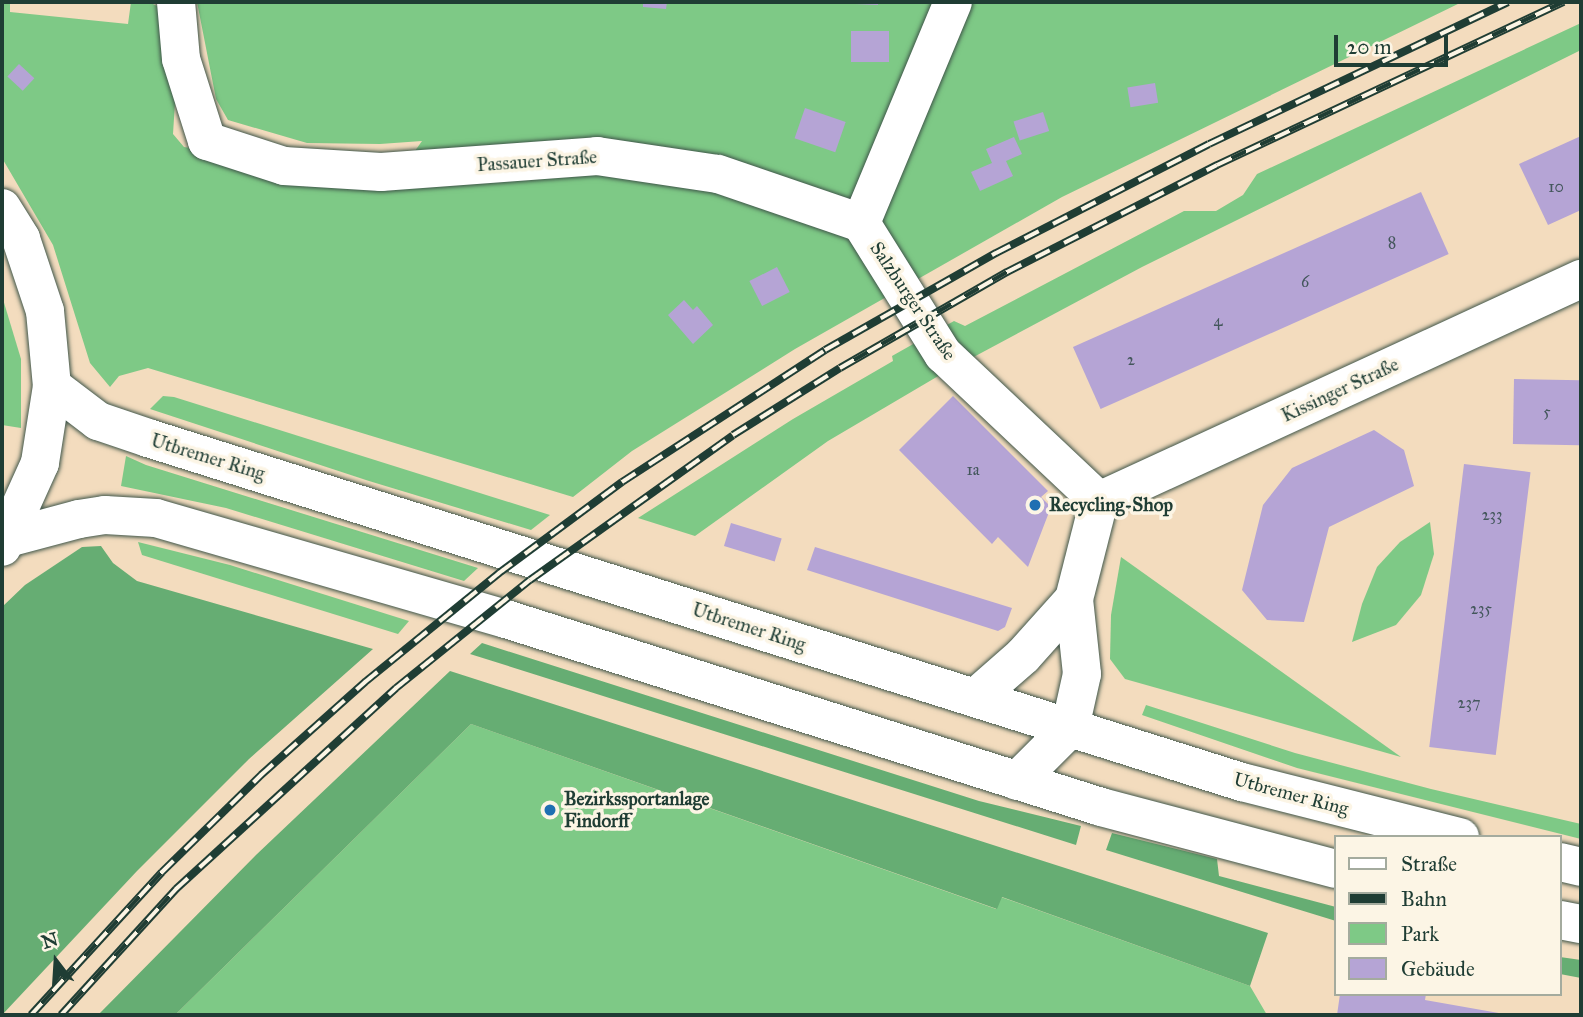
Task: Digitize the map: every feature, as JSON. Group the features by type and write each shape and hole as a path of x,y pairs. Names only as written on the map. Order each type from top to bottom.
{"main road":[{"name":"Passauer Straße","path":"176,2 181,59 207,141 284,166 382,172 597,156 718,174 861,223"},
{"name":"Salzburger Straße","path":"953,2 861,223 943,354 1099,501"},
{"path":"2,208 21,239 45,311 52,386 40,463 5,543"},
{"name":"Kissinger Straße","path":"1099,501 1581,279"},
{"name":"Utbremer Ring","path":"52,386 98,421 124,430 1242,782 1452,835"},
{"path":"1017,781 1070,729 1082,674 1073,599 1099,501"},
{"path":"5,543 79,519 105,515 156,518 506,619 1101,807 1334,868"},
{"path":"975,698 1023,656 1073,599"},
{"path":"1562,862 1581,867"},
{"path":"1562,920 1581,924"}],"green space":[{"path":"2,2 10,2 10,12 128,24 131,2 149,2 157,6 168,31 176,87 173,134 184,147 393,182 422,141 380,144 307,143 228,120 216,99 197,2 1462,2 1062,197 795,349 632,451 573,497 148,368 119,376 110,387 90,363 53,245 2,158"},
{"path":"1581,23 1581,50 1142,267 940,375 828,441 695,536 638,518 793,419 893,361 892,356 954,321 965,326 1184,211 1216,211 1243,195 1257,174"},
{"path":"2,296 21,359 21,428 2,425"},
{"path":"163,396 174,397 550,515 531,530 369,481 150,409"},
{"path":"126,456 146,465 478,568 464,581 226,508 121,486"},
{"path":"1430,522 1434,554 1421,595 1396,625 1352,642 1362,604 1377,567 1400,542"},
{"path":"138,542 230,565 409,621 398,634 142,555"},
{"path":"101,546 113,563 137,581 373,649 249,759 137,871 2,1015 2,607 25,585 82,547"},
{"path":"1121,557 1401,757 1125,679 1110,659 1111,615"},
{"path":"482,643 979,801 1081,826 1076,845 470,654"},
{"path":"450,671 1268,933 1250,986 1002,897 997,909 471,724 175,1015 98,1015 256,855"},
{"path":"1146,705 1295,753 1431,789 1581,824 1581,839 1297,768 1142,715"},
{"name":"Bezirkssportanlage Findorff","path":"471,724 996,909 1001,897 1250,986 1267,1015 175,1015"},
{"path":"1112,833 1217,859 1219,876 1334,906 1334,920 1106,850"},
{"path":"1562,957 1581,960 1581,978 1562,974"}],"building":[{"path":"643,2 667,2 666,9 643,7"},
{"path":"878,2 878,5 855,4"},
{"path":"851,31 889,31 889,62 851,62"},
{"path":"19,64 34,78 23,91 7,76"},
{"path":"1155,83 1158,103 1130,107 1127,87"},
{"path":"805,108 846,122 835,152 795,138"},
{"path":"1043,112 1049,131 1020,141 1014,122"},
{"path":"1581,136 1581,210 1548,225 1519,164"},
{"path":"1014,137 1022,154 1006,161 1013,176 980,191 971,172 992,163 986,149"},
{"path":"1421,192 1449,254 1101,409 1073,347"},
{"path":"777,267 790,292 762,306 749,281"},
{"path":"684,300 693,310 697,306 713,325 693,344 668,315"},
{"path":"1514,379 1581,380 1580,445 1513,444"},
{"path":"953,396 1048,491 1041,497 1051,507 1028,567 998,537 992,544 899,450"},
{"path":"1374,430 1404,450 1414,486 1329,527 1304,622 1267,620 1242,590 1263,505 1292,468"},
{"path":"1464,464 1531,472 1496,755 1429,747"},
{"path":"731,523 782,538 775,561 724,546"},
{"path":"815,547 1012,608 1005,627 998,631 807,570"},
{"path":"1340,996 1426,996 1425,1000 1510,1015 1337,1015"}],"railway":[{"path":"31,1015 162,872 261,775 365,682 499,573 622,482 825,350 996,253 1209,144 1508,2"},
{"path":"61,1015 176,889 396,688 530,580 733,435 840,368 1007,272 1217,165 1564,2"}],"place":[{"name":"Recycling-Shop","path":"1035,505"},
{"name":"Bezirkssportanlage Findorff","path":"550,810"}]}
